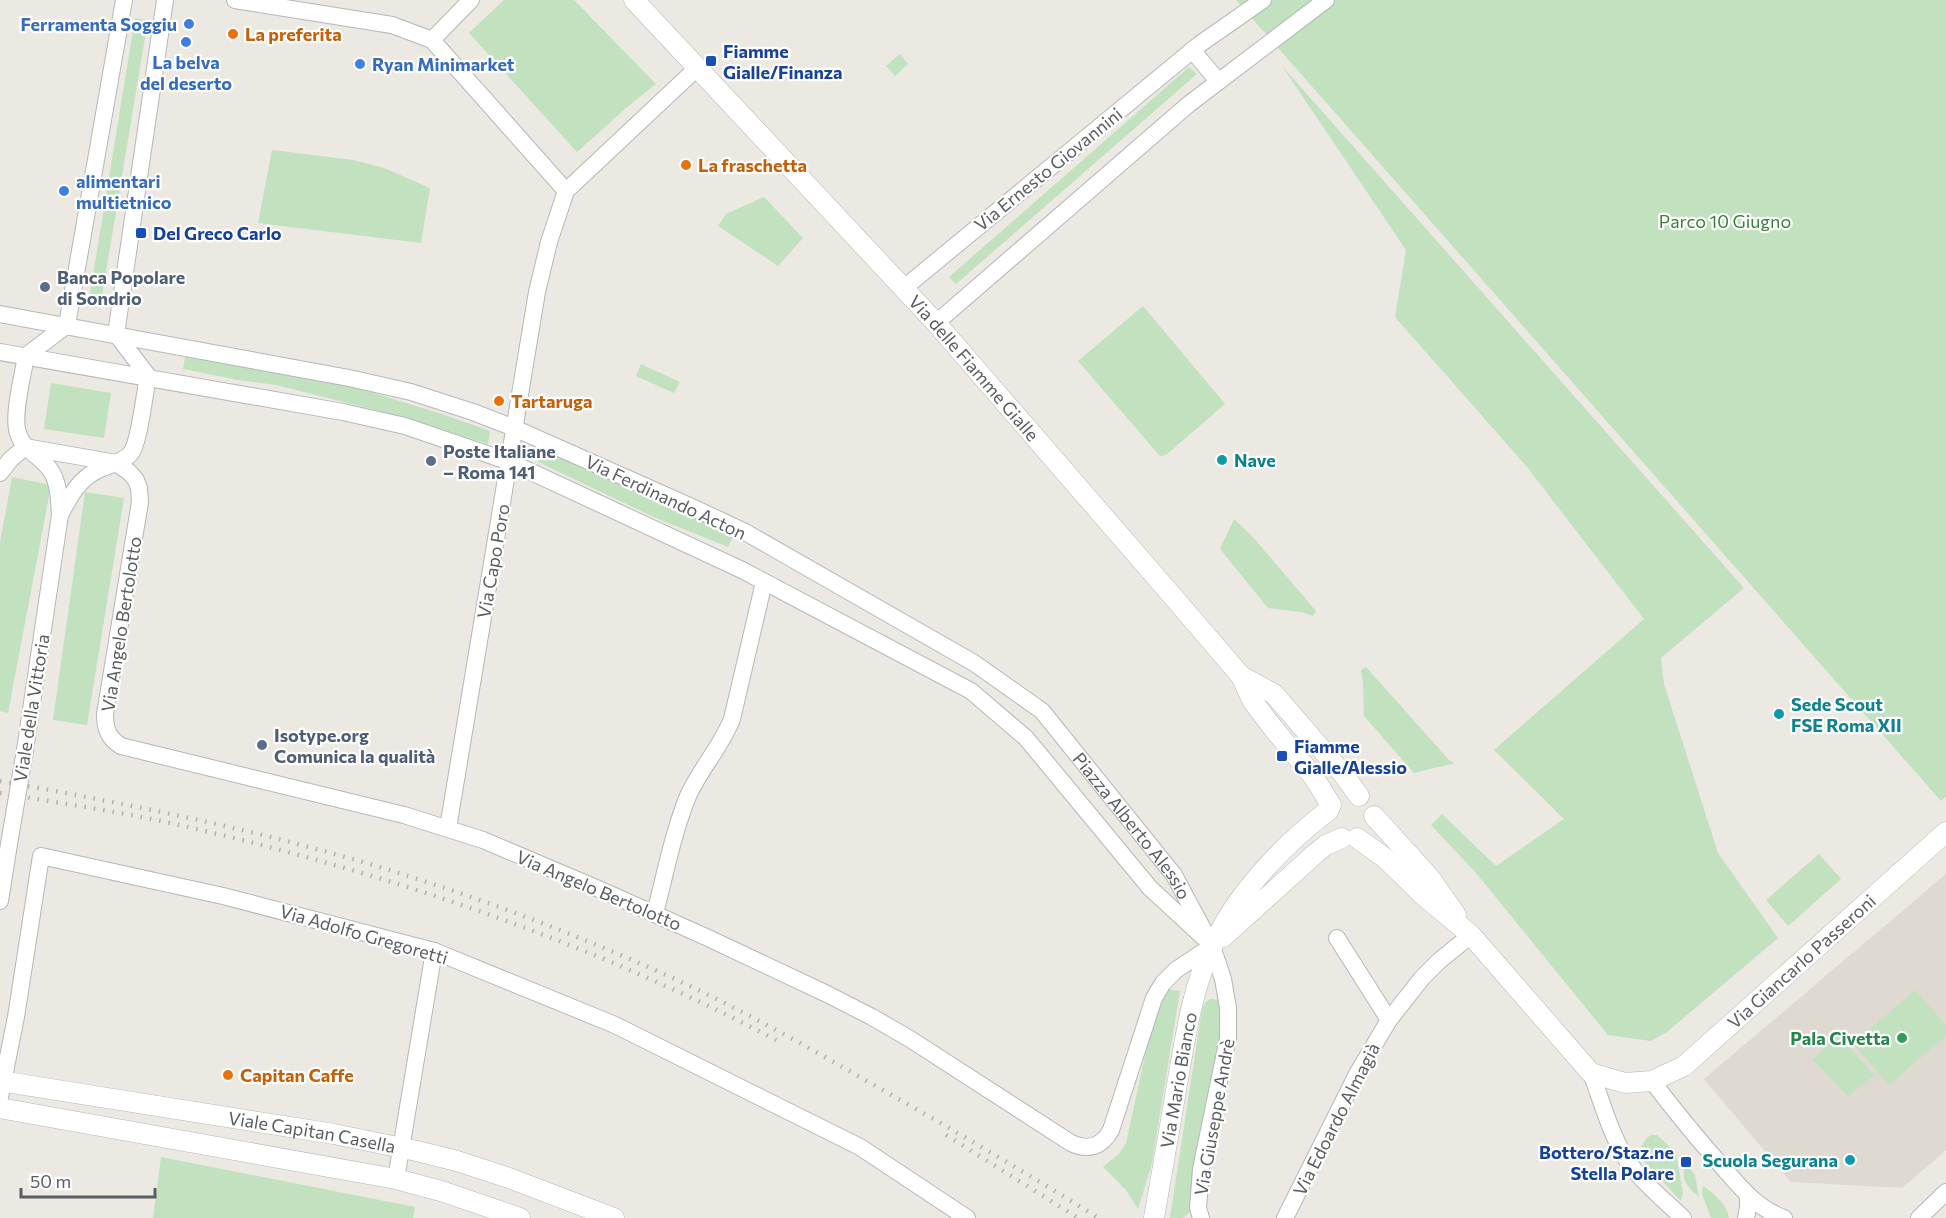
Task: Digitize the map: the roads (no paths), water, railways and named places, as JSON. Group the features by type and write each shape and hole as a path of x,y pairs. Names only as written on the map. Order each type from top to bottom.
{"street":[{"path":"60,515 57,488 51,471 40,458 25,447 19,436 16,422 27,356 67,325 124,0"},
{"path":"60,515 72,493 83,480 93,472 126,457 134,447 148,376 116,334 165,0"},
{"path":"235,0 392,25 432,40 566,191 697,68"},
{"path":"432,40 471,0"},
{"name":"Via delle Fiamme Gialle","path":"634,0 936,323 1241,676 1253,702 1313,776 1330,808"},
{"name":"Via Ernesto Giovannini","path":"904,288 1192,50 1263,0"},
{"path":"936,323 1218,81 1326,0"},
{"path":"1192,50 1218,81"},
{"name":"Via Capo Poro","path":"448,828 539,279 566,191"},
{"name":"Via Ferdinando Acton","path":"0,314 379,384 446,403 514,428 703,512 766,544 974,663 1041,711"},
{"name":"Via Ferdinando Acton","path":"0,352 148,376 370,418 454,442 510,462 765,582 971,691 1026,738"},
{"path":"25,447 116,463"},
{"path":"0,473 25,447"},
{"name":"Via Angelo Bertolotto","path":"116,463 136,480 140,502 105,714 105,724 112,739 128,749 404,815 498,846 655,913 872,1017 1071,1143 1083,1148 1102,1142 1111,1130 1144,1022 1158,991 1182,965 1212,946"},
{"name":"Viale della Vittoria","path":"0,901 60,515"},
{"path":"655,913 686,803 732,719 765,582"},
{"name":"Via delle Fiamme Gialle","path":"1241,676 1274,694 1359,796"},
{"name":"Piazza Alberto Alessio","path":"1041,711 1174,875 1212,946"},
{"name":"Piazza Alberto Alessio","path":"1026,738 1150,888 1212,946"},
{"path":"1212,946 1226,920 1250,887 1295,839 1344,795 1359,796 1369,803 1374,816 1434,882 1468,933 1591,1073 1627,1160 1683,1218"},
{"path":"1330,808 1328,818 1332,829 1385,858 1425,897 1468,933"},
{"path":"1212,946 1321,849 1367,833 1374,816"},
{"name":"Via Giancarlo Passeroni","path":"1652,1081 1684,1066 1946,832"},
{"name":"Via Adolfo Gregoretti","path":"1,1087 16,1017 40,856 223,896 434,951 615,1025 860,1147 967,1218"},
{"name":"Via Edoardo Almagià","path":"1285,1218 1357,1074 1389,1020 1426,973 1468,933"},
{"path":"1337,938 1389,1020"},
{"name":"Via Mario Bianco","path":"1154,1218 1191,1007 1212,946"},
{"name":"Via Giuseppe Andrè","path":"1202,1218 1198,1208 1201,1169 1229,1030 1225,986 1212,946"},
{"path":"396,1179 434,951"},
{"path":"1591,1073 1625,1083 1652,1081 1686,1126 1748,1195 1765,1209 1784,1218"},
{"name":"Viale Capitan Casella","path":"1,1087 333,1134 402,1147 502,1175 614,1218"},
{"name":"Viale Capitan Casella","path":"0,1108 396,1179 441,1191 520,1218"},
{"path":"1919,1218 1946,1192"},
{"path":"1746,1218 1748,1195"}],"railway":[{"path":"0,781 177,815 333,853 433,884 581,938 677,980 776,1030 958,1133 1099,1218"},
{"path":"0,793 161,821 241,840 399,884 477,910 630,970 778,1041"},
{"path":"946,1135 1078,1218"}],"place":[{"name":"Ferramenta Soggiu","path":"189,24"},
{"name":"La preferita","path":"233,34"},
{"name":"La belva del deserto","path":"186,42"},
{"name":"Fiamme Gialle/Finanza","path":"711,61"},
{"name":"Ryan Minimarket","path":"360,64"},
{"name":"La fraschetta","path":"686,165"},
{"name":"alimentari multietnico","path":"64,191"},
{"name":"Del Greco Carlo","path":"141,233"},
{"name":"Banca Popolare di Sondrio","path":"45,287"},
{"name":"Tartaruga","path":"499,401"},
{"name":"Nave","path":"1222,460"},
{"name":"Poste Italiane – Roma 141","path":"431,461"},
{"name":"Sede Scout FSE Roma XII","path":"1779,714"},
{"name":"Isotype.org Comunica la qualità","path":"262,745"},
{"name":"Fiamme Gialle/Alessio","path":"1282,756"},
{"name":"Pala Civetta","path":"1902,1038"},
{"name":"Capitan Caffe","path":"228,1075"},
{"name":"Scuola Segurana","path":"1850,1160"},
{"name":"Bottero/Staz.ne Stella Polare","path":"1686,1162"}],"park label":[{"name":"Parco 10 Giugno","path":"1725,221"}]}
